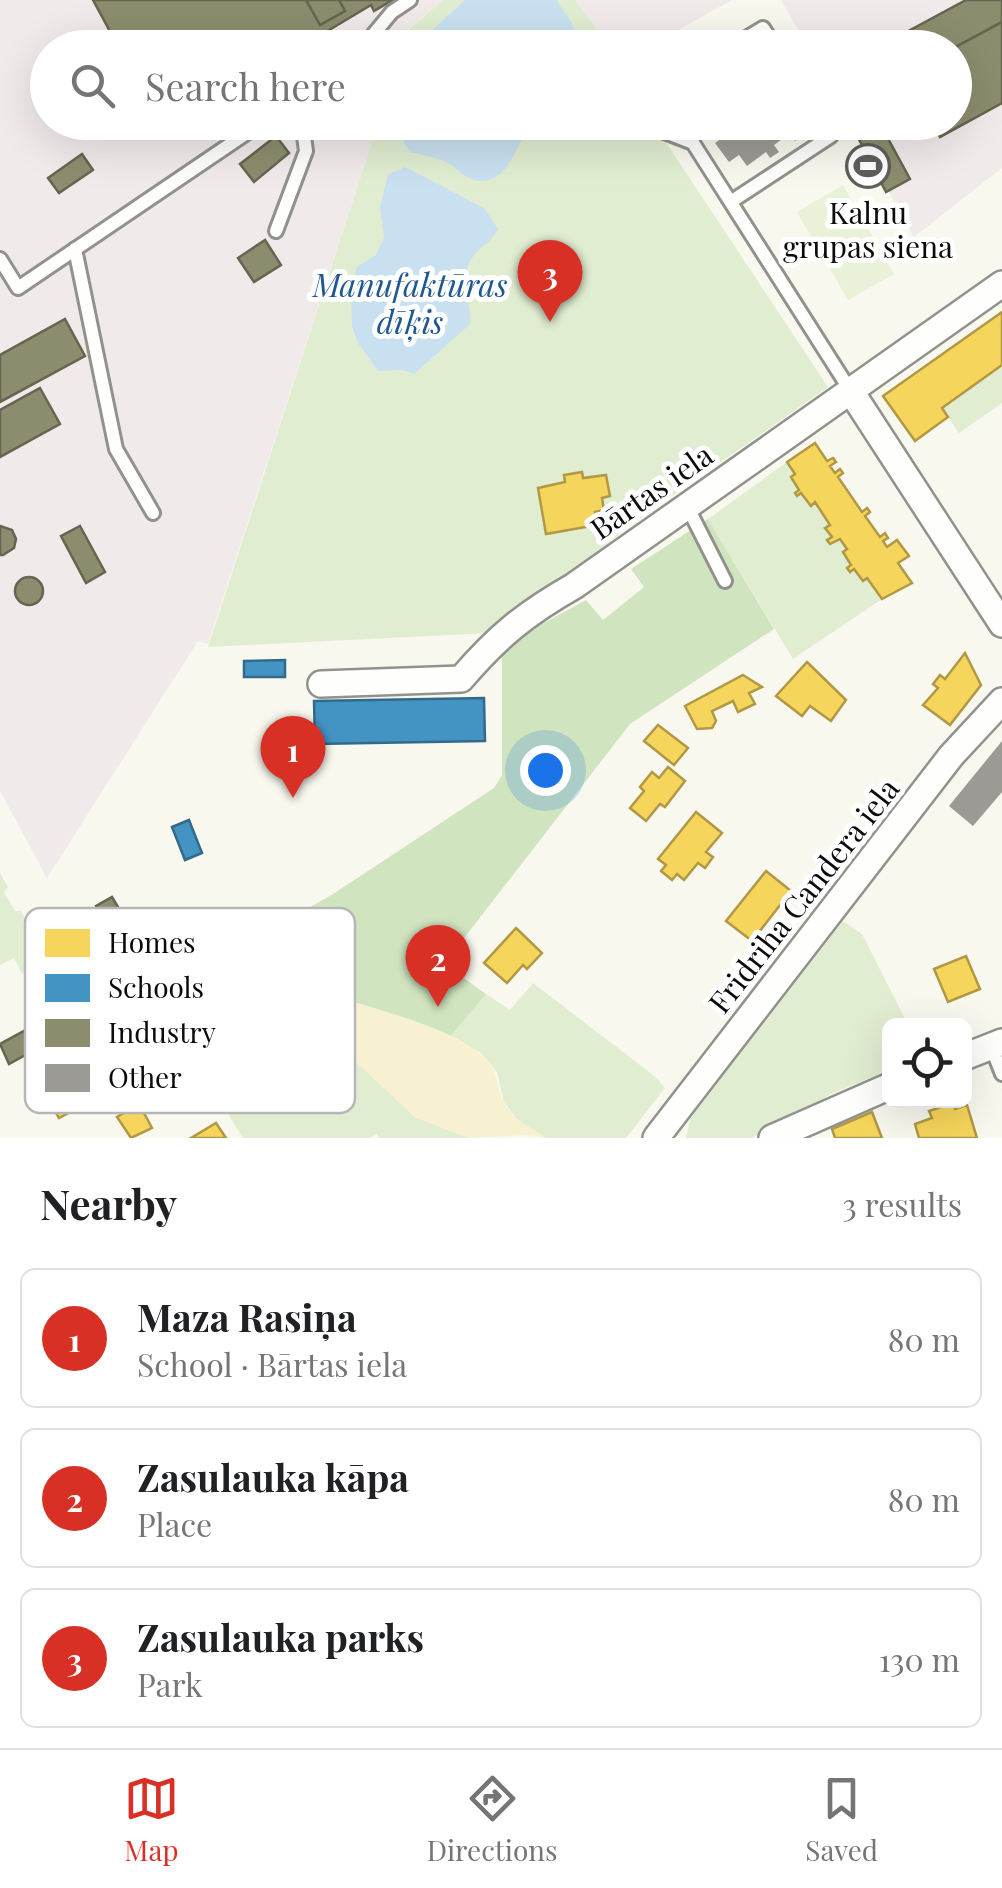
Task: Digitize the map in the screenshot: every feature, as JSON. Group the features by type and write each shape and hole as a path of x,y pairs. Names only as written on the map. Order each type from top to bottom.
{"street":[{"name":"Bārtas iela","path":"320,684 461,679 496,638 521,619 574,586 1002,284"},
{"path":"850,390 1002,624"},
{"name":"Fridriha Candera iela","path":"660,1136 951,756 1002,701"},
{"path":"972,1054 997,1044"},
{"path":"772,1138 882,1090"}],"lane":[{"path":"377,30 392,12 410,0"},
{"path":"0,260 18,288 236,140"},
{"path":"276,231 306,152 304,140"},
{"path":"683,140 694,144"},
{"path":"693,140 850,390"},
{"path":"732,201 825,140"},
{"path":"75,249 116,449 154,513"},
{"path":"687,506 724,581"},
{"path":"997,1044 1002,1074"}],"shaded area":[{"path":"0,0 443,0 408,30 30,30 30,140 372,140 208,644 198,641 47,878 0,791"},
{"path":"575,0 732,0 678,30 596,28"},
{"path":"781,0 1002,0 1002,168 914,237 860,140 972,140 972,30 798,30"}],"green space":[{"path":"443,0 575,0 597,30 408,30"},
{"path":"372,140 664,140 828,387 645,515 489,633 208,647"},
{"path":"843,185 894,274 848,300 797,212"},
{"path":"1002,365 1002,403 959,433 942,408"},
{"path":"787,462 795,474 791,477 799,490 797,495 801,493 810,505 815,502 830,525 826,528 832,537 828,540 840,539 847,549 851,565 847,569 854,569 863,581 867,578 882,599 793,659 708,519"},
{"path":"708,519 774,629 630,724 444,964 486,994 450,1037 355,1003 355,908 308,908 494,788 502,775 502,646 586,600 603,620 644,587 631,569"},
{"path":"0,873 8,887 4,892 25,919 25,971 22,974 14,958 0,965"},
{"path":"843,921 862,934 904,1018 882,1018 882,1073 831,1094 752,1138 686,1138 690,1119"},
{"path":"533,983 665,1088 626,1138 546,1138 523,1127 504,1102 497,1072 480,1052 450,1037 486,994 510,1010"},
{"path":"355,1061 415,1117 469,1138 379,1138 376,1134 370,1138 243,1138 227,1113 355,1113"}],"sand":[{"path":"355,1003 414,1021 471,1046 492,1068 510,1111 546,1138 469,1138 415,1117 355,1061"}],"water":[{"path":"465,0 557,0 574,30 432,30"},
{"path":"522,140 499,174 480,181 464,176 451,164 410,152 404,143"},
{"name":"Manufaktūras dīķis","path":"405,167 484,208 498,229 468,266 470,324 414,374 403,370 378,371 352,327 351,286 357,267 376,255 384,238 380,207 388,175"}],"building: Homes":[{"path":"1002,312 1002,365 942,408 948,417 915,441 883,396"},
{"path":"815,443 827,461 833,458 836,462 830,466 835,473 840,469 843,473 838,477 862,512 867,508 870,512 865,516 880,537 885,533 888,538 883,541 887,547 897,540 909,556 898,563 912,583 882,599 867,578 863,581 854,569 850,572 847,568 851,565 840,539 830,544 827,540 832,537 825,528 830,525 815,502 811,506 801,493 797,496 799,490 791,477 795,474 787,462"},
{"path":"582,472 583,478 606,475 610,496 602,498 604,510 595,512 597,525 546,534 538,488 565,482 564,475"},
{"path":"965,653 981,685 950,725 923,705 938,688 933,684 940,675 945,679"},
{"path":"807,662 846,700 831,721 810,706 802,716 776,696"},
{"path":"743,675 762,687 749,693 755,704 738,712 733,701 712,711 716,721 712,728 697,729 685,706"},
{"path":"658,725 688,748 674,765 644,741"},
{"path":"668,767 685,781 665,807 660,804 646,821 630,808 644,791 640,787 652,772 659,778"},
{"path":"696,812 722,833 706,852 713,857 705,868 698,863 684,880 677,874 672,880 661,871 666,865 658,859"},
{"path":"766,871 791,891 752,941 726,921"},
{"path":"516,928 542,953 527,969 523,965 507,983 484,963"},
{"path":"966,956 980,989 948,1002 934,969"},
{"path":"968,1108 977,1138 919,1138 915,1124 932,1118 929,1111"},
{"path":"872,1112 882,1138 835,1138 832,1129"},
{"path":"144,1113 152,1128 131,1138 117,1117"},
{"path":"216,1123 226,1138 191,1138"}],"building: Schools":[{"path":"285,660 285,677 244,677 244,661"},
{"path":"484,698 485,741 315,744 314,701"},
{"path":"189,820 202,853 185,860 172,827"}],"building: Industry":[{"path":"93,0 393,0 374,11 371,5 329,30 109,30"},
{"path":"306,0 339,0 345,11 320,25"},
{"path":"966,0 1002,0 1002,22 972,38 972,30 910,30"},
{"path":"1002,22 1002,103 972,119 972,38"},
{"path":"271,140 279,140 289,153 254,182 240,164"},
{"path":"859,140 889,140 910,179 886,192"},
{"path":"82,154 93,170 59,193 48,178"},
{"path":"265,240 281,265 254,282 238,258"},
{"path":"65,319 85,356 0,402 0,355"},
{"path":"40,388 60,424 0,457 0,410"},
{"path":"0,526 12,530 16,539 14,548 3,555 0,555"},
{"path":"80,526 105,572 86,583 61,536"},
{"path":"29,577 39,581 43,591 39,601 29,605 19,601 15,591 19,581"},
{"path":"112,897 119,908 97,908"},
{"path":"25,1030 25,1055 9,1064 0,1044"}],"building: Other":[{"path":"781,140 774,145 779,152 770,158 766,152 747,166 739,155 729,162 715,143"},
{"path":"1002,741 1002,792 973,826 949,806"}],"place":[{"name":"Kalnu grupas siena","path":"868,166"},
{"name":"Zasulauka parks","path":"550,322"},
{"name":"Maza Rasiņa","path":"293,798"},
{"name":"Zasulauka kāpa","path":"438,1007"}]}
